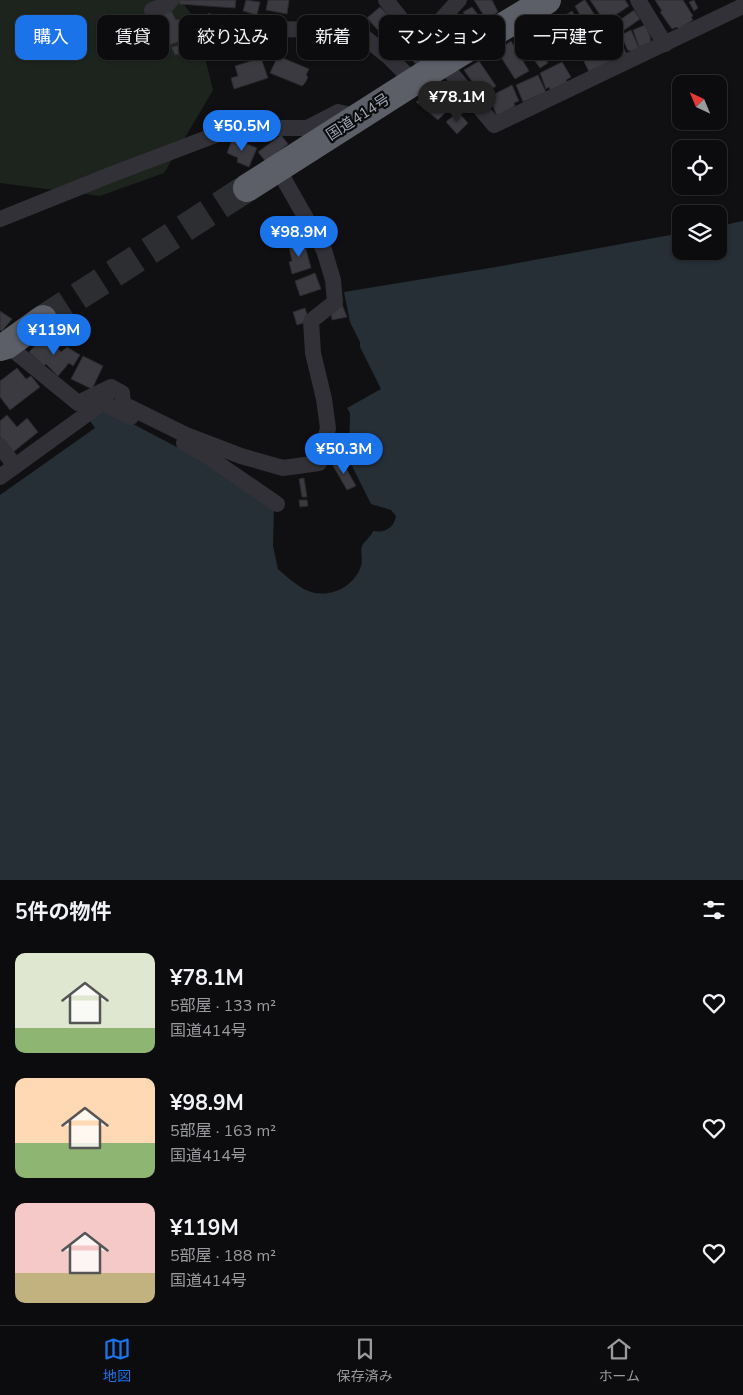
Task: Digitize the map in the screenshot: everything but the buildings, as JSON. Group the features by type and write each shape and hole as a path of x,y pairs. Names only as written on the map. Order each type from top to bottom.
{"highway":[{"name":"国道414号","path":"247,188 443,63 547,0"},
{"path":"4,346 43,319"}],"street":[{"path":"152,10 167,5 171,0"},
{"path":"386,0 398,15"},
{"path":"445,15 459,0"},
{"path":"638,0 665,44"},
{"path":"440,60 494,125 743,6"},
{"path":"287,29 330,30 363,36 389,57 414,82"},
{"path":"0,220 101,178 218,134 275,128 307,128 338,112 360,117"},
{"path":"111,387 122,393 123,404 186,435 241,456 283,468 319,463 328,428 324,399 313,354 311,321 335,302 333,280 324,250 278,169"},
{"path":"4,346 78,403 111,387"},
{"path":"0,477 101,402 111,387"},
{"path":"101,402 204,454 277,504"},
{"path":"0,446 15,466"}],"shaded area":[{"path":"0,0 181,0 192,15 179,15 179,60 206,60 213,90 164,173 100,196 0,183"},
{"path":"743,221 743,880 0,880 0,495 95,428 88,418 101,407 205,462 274,508 273,546 278,569 306,590 322,594 331,593 346,586 357,574 362,564 362,546 373,531 388,529 393,524 396,516 391,510 371,504 349,460 350,413 347,408 381,389 350,322 344,292 496,267 672,235 672,260 727,260 727,224"}],"tunnel":[{"path":"43,319 247,188"}]}
